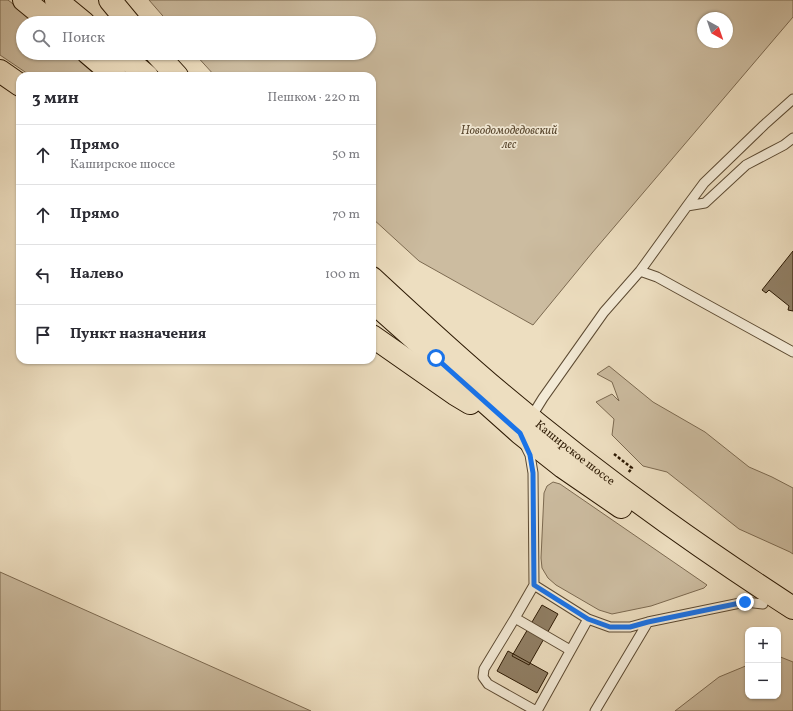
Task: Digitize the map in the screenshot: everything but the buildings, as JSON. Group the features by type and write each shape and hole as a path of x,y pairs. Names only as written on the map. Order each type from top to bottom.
{"main road":[{"path":"24,0 43,16"},
{"path":"56,0 75,16"},
{"path":"110,0 123,16"},
{"path":"96,60 110,72"},
{"path":"128,60 142,72"},
{"path":"162,60 173,72"},
{"path":"0,71 16,82"},
{"name":"Каширское шоссе","path":"376,282 446,347 525,426 563,467 793,624"},
{"name":"Каширское шоссе","path":"376,304 525,426 593,468 677,530 793,608"},
{"path":"376,339 455,394 525,426"}],"lane":[{"path":"588,619 536,711 488,684 483,677 484,669 534,585 533,473 525,426 604,312 640,271 704,183 793,99"},
{"path":"687,206 705,203 746,165 784,145 793,138"},
{"path":"640,271 657,277 793,352"},
{"path":"534,585 588,619 610,627 630,627 745,602 763,604"},
{"path":"515,618 570,650"},
{"path":"595,711 648,622"}],"green space":[{"path":"0,0 8,0 28,16 16,16 16,60 83,60 98,72 25,72 0,55"},
{"name":"Новодомодедовский лес","path":"149,0 793,0 793,17 592,253 533,325 419,261 376,222 376,72 211,72 200,60 376,60 376,16 163,16"},
{"path":"609,366 653,402 705,432 749,467 793,488 793,554 739,529 667,472 643,466 612,435 614,419 596,402 612,394 619,401 612,382 597,374"},
{"path":"553,482 560,484 707,585 704,588 651,606 612,614 599,610 556,585 548,578 542,568 541,558 544,493 547,486"},
{"path":"0,572 311,711 0,711"},
{"path":"781,657 793,662 793,711 675,711 719,677 745,666 745,699 781,699"}],"route":[{"path":"436,358 520,433 530,455 533,473 534,585 588,619 610,627 630,627 745,602"}]}
